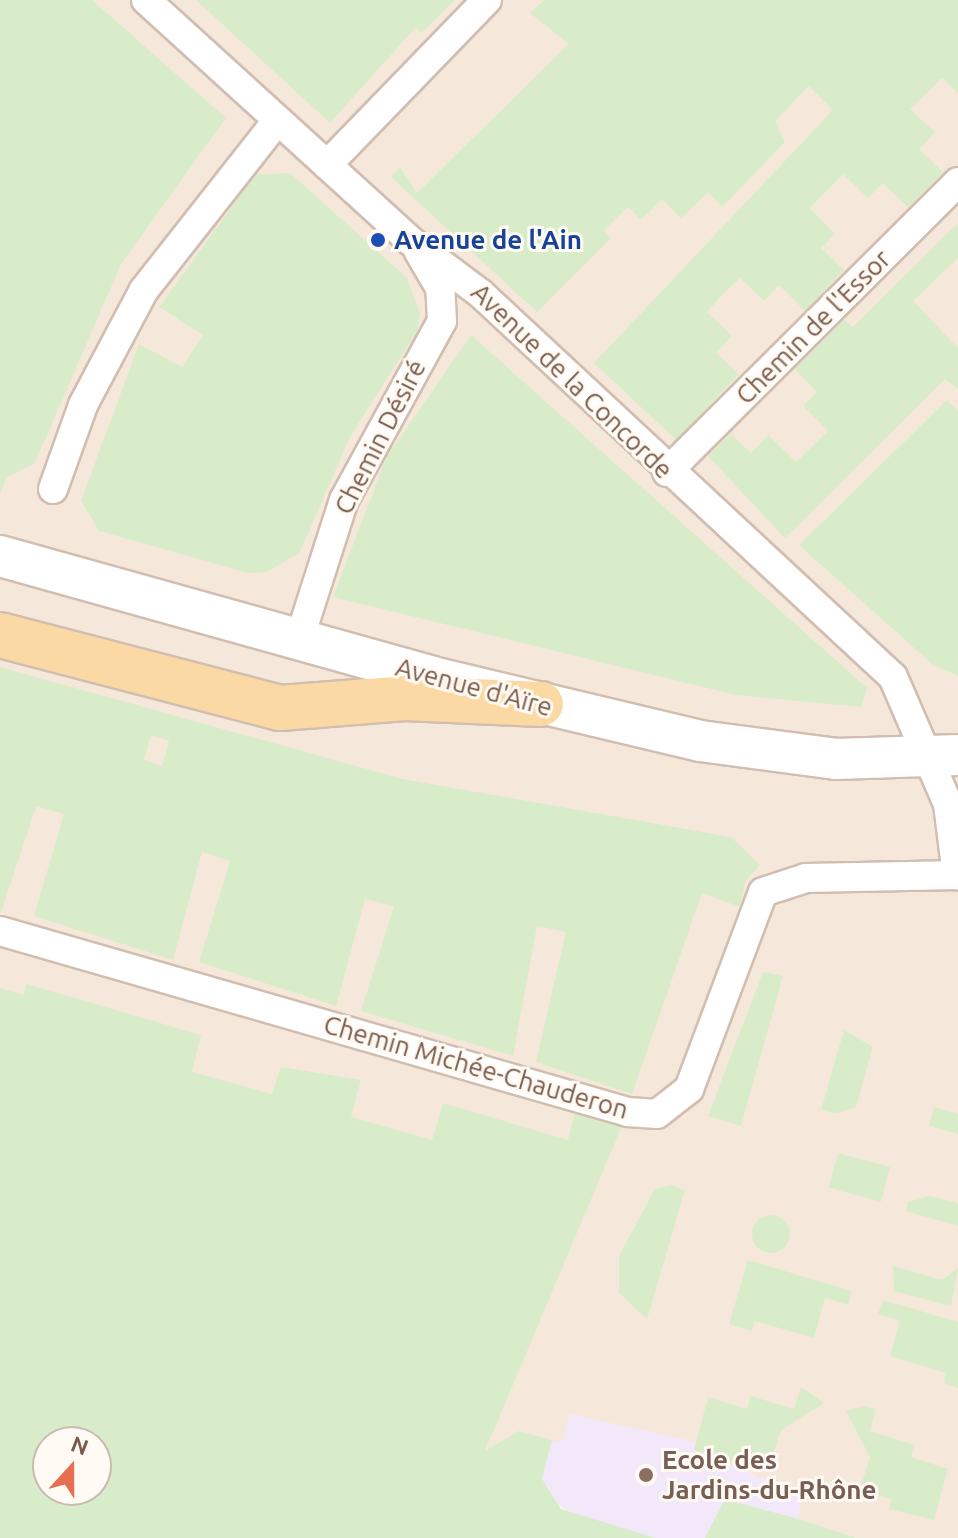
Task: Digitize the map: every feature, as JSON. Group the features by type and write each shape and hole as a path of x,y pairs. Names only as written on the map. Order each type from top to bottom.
{"main road":[{"name":"Avenue d'Aïre","path":"0,556 541,704 778,755 943,756"},
{"path":"0,635 281,708 405,698 541,704"}],"street":[{"name":"Avenue de la Concorde","path":"146,0 412,242 480,293 516,333 893,677 943,756 958,875"},
{"path":"327,165 487,0"},
{"path":"53,489 83,405 144,290 278,120"},
{"name":"Chemin de l'Essor","path":"667,472 958,182"},
{"path":"412,242 440,288 442,321 473,312 516,333"},
{"name":"Chemin Désiré","path":"299,640 344,500 442,321"},
{"name":"Chemin Michée-Chauderon","path":"0,931 628,1112 657,1114 689,1089 763,892 806,878 958,875"}],"shaded area":[{"path":"0,0 958,0 958,1538 857,1538 726,1499 705,1538 656,1538 485,1453 492,1432 0,1290"},
{"name":"Ecole des Jardins-du-Rhône","path":"570,1414 696,1442 694,1450 803,1495 798,1519 726,1499 705,1538 656,1538 572,1514 553,1501 542,1479 546,1443 562,1441"}],"green space":[{"path":"0,0 92,0 226,118 121,264 35,463 7,477 0,494"},
{"path":"196,0 455,0 421,33 416,27 330,123"},
{"path":"544,0 958,0 958,93 942,78 910,109 935,132 919,149 943,172 908,207 883,183 868,198 843,174 810,208 835,234 821,248 844,270 805,311 779,285 764,301 740,278 722,295 707,312 732,336 716,353 739,374 676,440 594,363 833,110 809,86 775,121 785,142 722,207 708,192 681,218 662,199 641,220 628,207 604,230 611,238 537,312 391,177 400,167 417,193 569,44 530,13"},
{"path":"290,173 407,278 420,314 417,331 350,437 300,552 267,572 248,573 99,531 81,501 139,344 182,367 203,335 159,307 255,175"},
{"path":"958,223 958,258 913,301 958,348 958,389 945,379 785,538 708,456 731,434 751,453 768,435 796,462 828,431 803,406 817,392 795,369 844,320 853,327"},
{"path":"471,335 867,688 861,707 736,695 333,597 386,458"},
{"path":"947,400 958,411 958,676 932,664 799,545"},
{"path":"0,667 403,779 731,837 760,865 745,882 740,907 702,893 632,1094 536,1062 566,932 537,926 513,1056 361,1011 394,906 365,899 336,1006 199,962 230,861 202,852 173,960 34,916 64,814 36,806 0,914","holes":["151,735 169,741 162,766 144,760"]},
{"path":"763,972 783,976 741,1126 708,1116"},
{"path":"27,984 201,1035 192,1072 272,1094 281,1067 361,1080 351,1117 432,1140 443,1103 568,1140 575,1113 622,1126 485,1451 519,1431 552,1440 542,1479 561,1509 656,1538 0,1538 0,988 23,995"},
{"path":"844,1030 873,1047 856,1107 837,1114 821,1110"},
{"path":"934,1107 958,1114 958,1134 929,1126"},
{"path":"838,1153 890,1167 881,1202 829,1188"},
{"path":"670,1185 685,1190 647,1319 619,1293 619,1256 655,1189"},
{"path":"930,1196 958,1203 958,1226 906,1211 908,1202"},
{"path":"771,1215 784,1221 790,1234 784,1247 771,1253 758,1247 752,1234 758,1221"},
{"path":"748,1260 852,1291 848,1305 825,1298 814,1338 755,1321 752,1331 729,1324"},
{"path":"893,1266 942,1280 958,1268 951,1306 894,1291"},
{"path":"883,1300 958,1322 958,1388 944,1383 946,1373 890,1356 900,1321 878,1314"},
{"path":"801,1387 824,1403 781,1430 770,1463 743,1455 740,1464 694,1450 708,1397 747,1409 751,1396 794,1409"},
{"path":"865,1406 876,1409 870,1431 914,1445 911,1457 948,1469 934,1520 889,1509 891,1499 860,1489 870,1457 846,1411"},
{"path":"725,1499 798,1519 857,1538 705,1538"}],"place":[{"name":"Avenue de l'Ain","path":"378,240"},
{"name":"Ecole des Jardins-du-Rhône","path":"646,1475"}]}
